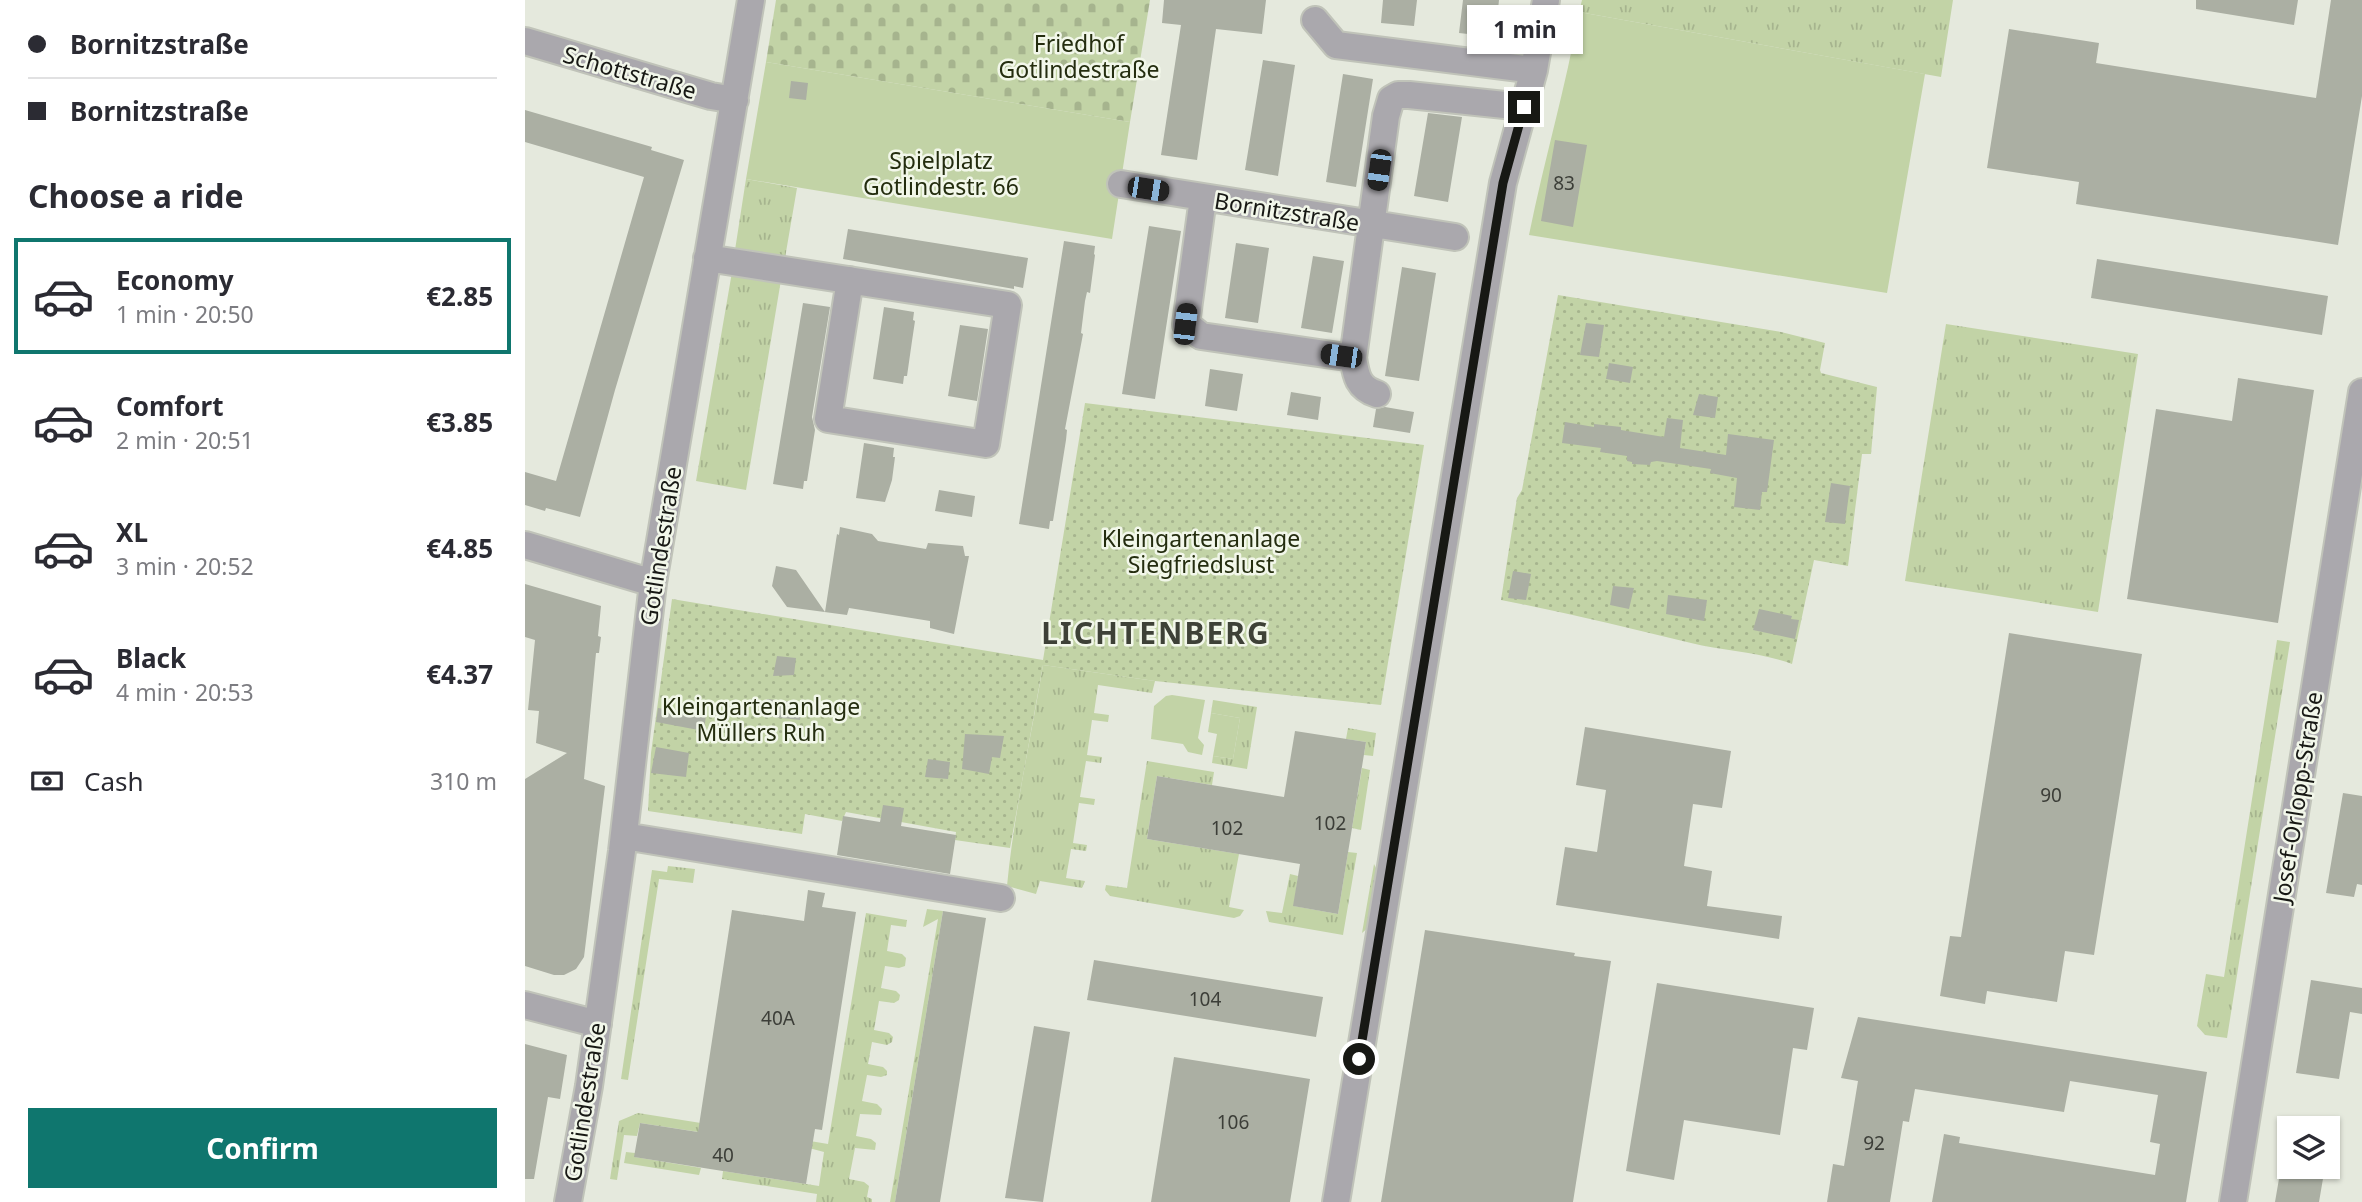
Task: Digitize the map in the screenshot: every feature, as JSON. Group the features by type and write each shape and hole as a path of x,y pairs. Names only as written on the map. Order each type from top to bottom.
{"street":[{"name":"Gotlindestraße","path":"568,1202 589,1086 624,836 653,583 751,0"},
{"path":"1336,1202 1497,221 1508,160 1534,70 1546,0"},
{"path":"1315,20 1336,46 1534,70"},
{"name":"Schottstraße","path":"525,41 711,96 735,100"},
{"name":"Bornitzstraße","path":"1377,394 1366,390 1359,382 1353,358 1391,99 1398,94 1524,107"},
{"name":"Bornitzstraße","path":"1121,184 1455,237"},
{"name":"Bornitzstraße","path":"1203,198 1185,324 1201,336 1353,358"},
{"path":"707,258 850,280 1008,305 986,444 828,419 850,280"},
{"name":"Josef-Orlopp-Straße","path":"2233,1202 2362,393"},
{"path":"525,545 653,583"},
{"path":"624,836 1001,898"},
{"path":"525,1005 597,1024"}],"green space":[{"name":"Friedhof Gotlindestraße","path":"776,0 1150,0 1130,122 766,62"},
{"path":"1582,0 1953,0 1941,77 1579,12"},
{"path":"1579,12 1925,74 1887,293 1529,235"},
{"name":"Spielplatz Gotlindestr. 66","path":"766,62 1130,122 1112,239 746,179"},
{"path":"746,179 797,188 785,258 735,250"},
{"path":"732,272 781,280 746,490 696,481"},
{"path":"1558,295 1781,332 1825,343 1821,373 1877,387 1871,454 1862,454 1848,566 1814,560 1792,664 1501,600 1517,498 1522,490"},
{"path":"1946,324 2138,354 2098,612 1905,581"},
{"path":"1085,403 1424,445 1381,705 1155,681 1043,665 1010,848 955,840 956,832 846,812 842,821 805,814 802,834 648,811 651,753 672,599 1043,660"},
{"path":"2277,640 2290,642 2227,1038 2205,1035 2197,1026 2206,974 2224,977"},
{"path":"1043,665 1155,681 1152,693 1098,685 1094,713 1109,715 1108,722 1092,720 1087,755 1102,757 1101,763 1086,761 1080,797 1095,799 1094,805 1079,803 1073,843 1087,845 1086,851 1071,849 1066,878 1085,881 1082,888 1040,881 1036,894 1007,886 1018,803"},
{"path":"1166,696 1205,700 1198,738 1204,745 1202,755 1188,752 1183,744 1151,739 1154,706"},
{"path":"1213,700 1257,707 1247,769 1212,763 1213,756 1233,759 1240,718 1211,713"},
{"path":"1211,713 1240,718 1233,759 1213,756 1217,734 1208,732"},
{"path":"1348,728 1376,733 1373,756 1364,755 1366,742 1346,739"},
{"path":"1147,761 1214,772 1212,785 1157,776 1147,839 1239,854 1229,907 1244,910 1240,916 1234,918 1110,896 1105,890 1106,885 1127,888"},
{"path":"1362,768 1370,770 1361,830 1352,828"},
{"path":"1348,852 1357,853 1343,935 1269,922 1266,911 1282,913 1290,874 1298,876 1294,906 1338,914"},
{"path":"1374,864 1378,872 1370,926 1362,933"},
{"path":"668,866 695,869 693,883 659,879 628,1080 621,1079 652,870 667,872"},
{"path":"927,909 943,911 895,1202 890,1202 938,919 923,927"},
{"path":"866,913 907,920 906,927 891,925 887,951 902,954 906,958 905,966 885,966 881,988 896,991 900,995 899,1000 894,1003 879,1001 874,1030 889,1033 893,1037 892,1042 887,1045 872,1042 868,1064 883,1067 887,1075 867,1075 862,1101 877,1104 882,1109 881,1115 860,1114 856,1136 871,1139 876,1143 875,1150 855,1148 849,1179 864,1182 869,1186 867,1197 872,1199 872,1202 816,1202 817,1194 722,1179 723,1171 819,1186 824,1152 738,1129 828,1144"},
{"path":"638,1113 726,1127 725,1136 640,1123 637,1136 624,1135 617,1180 610,1179 619,1121"},
{"path":"626,1152 635,1153 635,1157 701,1168 699,1175 624,1163"}],"building":[{"path":"1164,0 1266,0 1262,34 1216,29 1197,160 1161,155 1181,25 1162,23"},
{"path":"1383,0 1417,0 1414,26 1381,23"},
{"path":"1463,0 1499,0 1495,37 1459,33"},
{"path":"2196,0 2298,0 2294,25 2196,9"},
{"path":"2331,0 2362,0 2362,96 2338,245 2076,204 2079,182 1987,168 2009,29 2099,43 2096,63 2316,98"},
{"path":"1263,60 1295,65 1278,176 1245,170"},
{"path":"1343,74 1373,79 1356,187 1326,182"},
{"path":"791,81 808,83 806,100 789,98"},
{"path":"525,110 652,147 651,150 684,160 580,517 525,505 525,472 556,481 644,177 525,142"},
{"path":"1428,113 1462,117 1448,202 1414,196"},
{"path":"1555,140 1587,145 1573,227 1541,221"},
{"path":"1149,226 1181,231 1155,399 1122,394"},
{"path":"848,229 1028,258 1023,288 1014,286 1014,289 843,259"},
{"path":"1064,241 1095,246 1095,255 1090,293 1087,292 1085,301 1083,334 1065,429 1066,440 1053,521 1050,521 1049,529 1019,524"},
{"path":"1236,243 1269,248 1258,323 1225,318"},
{"path":"1313,256 1344,261 1332,333 1301,328"},
{"path":"2097,259 2328,296 2322,335 2091,298"},
{"path":"1402,267 1436,273 1419,381 1385,376"},
{"path":"803,303 830,307 812,417 815,430 807,481 804,481 803,489 773,484"},
{"path":"884,307 914,312 907,376 904,376 903,384 873,379"},
{"path":"1586,323 1604,325 1599,357 1580,355"},
{"path":"960,325 988,329 977,401 948,396"},
{"path":"1609,363 1633,367 1630,383 1606,379"},
{"path":"1210,369 1243,374 1237,411 1205,406"},
{"path":"2238,378 2314,390 2278,623 2127,599 2156,409 2232,421"},
{"path":"1291,392 1321,397 1318,420 1287,415"},
{"path":"1699,394 1718,397 1715,418 1693,415"},
{"path":"1385,407 1414,412 1410,433 1373,427 1376,409"},
{"path":"1667,418 1683,420 1680,448 1726,455 1728,434 1774,440 1767,492 1762,492 1760,510 1734,507 1737,478 1710,473 1711,469 1657,461 1651,462 1650,465 1632,464 1627,461 1627,456 1600,452 1601,448 1562,443 1565,422 1594,427 1594,424 1621,427 1621,430 1664,437"},
{"path":"864,443 894,448 892,480 885,502 856,498"},
{"path":"1831,483 1850,486 1845,524 1825,522"},
{"path":"939,490 975,496 972,517 935,511"},
{"path":"840,527 872,534 878,541 926,549 928,543 963,546 965,556 969,556 954,634 930,628 930,621 849,608 847,615 787,607 772,586 776,566 796,570 825,612"},
{"path":"1513,571 1531,574 1526,600 1508,598"},
{"path":"525,584 601,606 598,636 601,637 599,653 596,653 584,779 605,786 584,957 576,969 564,975 554,975 525,966 525,779 567,753 536,743 539,711 528,710 535,640 525,637"},
{"path":"1613,586 1634,588 1629,609 1610,605"},
{"path":"1668,595 1707,600 1704,621 1666,614"},
{"path":"1759,609 1799,620 1795,639 1753,630"},
{"path":"2009,633 2142,654 2094,955 2065,951 2057,1002 1987,991 1985,1004 1940,996 1950,936 1961,937"},
{"path":"777,656 796,658 794,675 773,676"},
{"path":"767,699 802,703 800,720 764,716"},
{"path":"658,708 706,715 704,731 656,722"},
{"path":"1585,727 1731,751 1722,808 1693,804 1684,866 1712,871 1707,906 1782,916 1779,939 1556,905 1565,847 1597,852 1606,790 1576,785"},
{"path":"1295,731 1366,742 1338,914 1293,906 1300,864 1147,839 1157,776 1284,797"},
{"path":"965,734 1004,736 1000,758 992,757 989,774 962,769"},
{"path":"656,747 689,753 686,777 651,773"},
{"path":"928,759 950,762 948,779 925,777"},
{"path":"2343,793 2362,796 2362,885 2357,884 2354,897 2326,893"},
{"path":"883,805 904,808 901,826 956,835 950,874 837,855 843,816 880,822"},
{"path":"808,890 825,893 822,907 856,912 822,1130 815,1129 806,1184 634,1157 640,1123 698,1132 732,910 804,921"},
{"path":"943,911 986,918 940,1202 895,1202"},
{"path":"1425,930 1611,961 1573,1202 1381,1202"},
{"path":"1094,960 1323,997 1316,1037 1087,1000"},
{"path":"2311,980 2362,988 2362,1014 2350,1012 2339,1079 2296,1073"},
{"path":"1657,983 1814,1008 1807,1050 1793,1048 1780,1135 1684,1120 1674,1180 1626,1171"},
{"path":"1858,1017 2207,1072 2186,1202 1932,1202 1944,1134 1960,1137 1959,1143 2155,1175 2160,1144 2150,1142 2158,1095 2070,1081 2064,1112 1915,1089 1909,1122 1903,1121 1890,1202 1827,1202 1833,1164 1844,1166 1858,1081 1841,1078"},
{"path":"1034,1026 1070,1032 1043,1202 1005,1198"},
{"path":"525,1044 567,1055 560,1099 548,1097 534,1179 525,1179"},
{"path":"1174,1057 1310,1079 1290,1202 1151,1202"},
{"path":"2279,1179 2323,1179 2319,1202 2275,1202"}],"district":[{"name":"LICHTENBERG","path":"1156,632"}],"route":[{"path":"1359,1059 1503,183 1524,107"}],"park label":[{"name":"Kleingartenanlage Siegfriedslust","path":"1201,551"},
{"name":"Kleingartenanlage Müllers Ruh","path":"761,719"}]}
